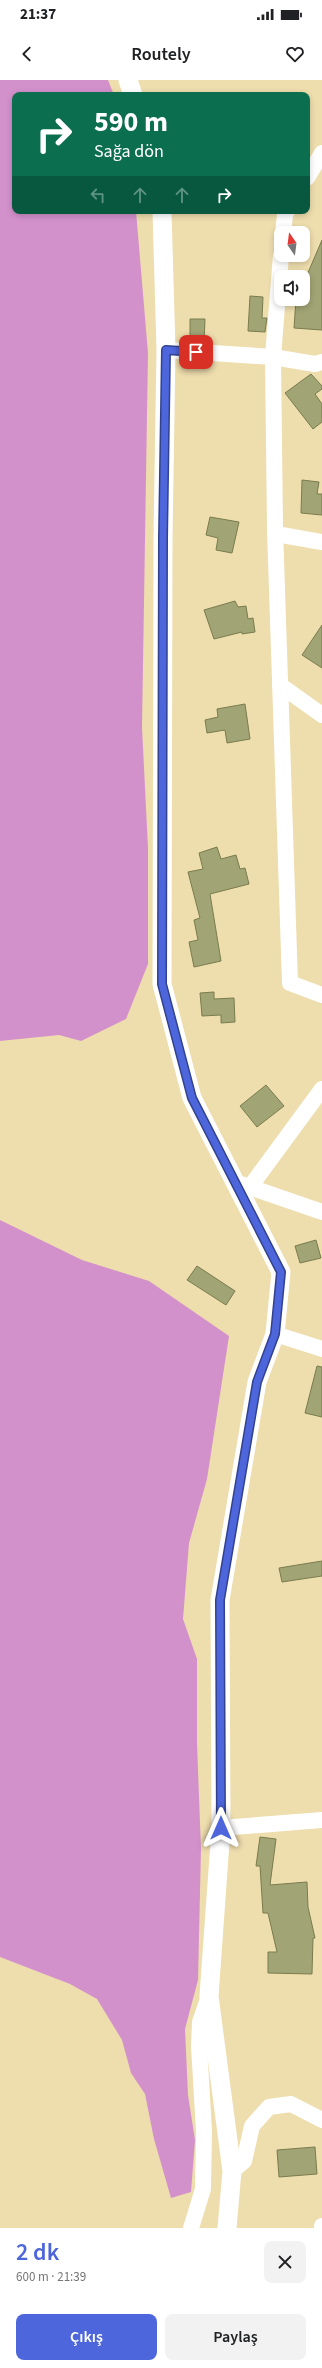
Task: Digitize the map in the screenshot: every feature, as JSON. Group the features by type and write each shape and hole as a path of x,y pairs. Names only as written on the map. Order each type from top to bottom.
{"street":[{"path":"128,80 132,92"},
{"path":"310,173 322,153"},
{"path":"162,214 166,350 163,538 162,984 192,1098 242,1185 281,1272 275,1334 257,1382 220,1600 221,1828 209,1996 232,2171 227,2228"},
{"path":"284,226 286,214"},
{"path":"280,262 273,357 280,685 290,983 322,995"},
{"path":"166,350 273,357 315,364 322,362"},
{"path":"276,534 322,542"},
{"path":"280,685 322,715"},
{"path":"242,1185 321,1095"},
{"path":"242,1185 322,1212"},
{"path":"275,1334 322,1349"},
{"path":"221,1828 322,1820"},
{"path":"191,2228 204,2189 204,2131 199,2046 200,2022 209,1996"},
{"path":"232,2171 244,2161 252,2126 269,2107 291,2104 322,2120"}],"shaded area":[{"path":"0,80 108,80 113,92 12,92 12,214 136,214 148,353 142,727 148,848 148,964 126,1019 81,1041 59,1035 0,1041"},
{"path":"0,1220 82,1260 149,1281 229,1336 207,1479 189,1543 183,1619 197,1659 197,1743 201,1849 198,1980 185,2029 188,2095 195,2140 191,2192 171,2198 154,2139 145,2094 131,2073 122,2040 97,1999 70,1984 0,1957"}],"building":[{"path":"322,240 322,330 294,328 296,306 310,306 309,270"},
{"path":"250,296 263,297 262,318 267,318 265,332 248,331"},
{"path":"190,319 205,319 204,343 190,342"},
{"path":"311,374 322,386 322,389 315,394 322,404 322,422 313,429 285,393"},
{"path":"302,480 319,482 317,494 322,494 322,515 301,513"},
{"path":"210,517 239,522 232,553 216,550 218,538 206,535"},
{"path":"235,601 238,607 246,606 248,619 253,618 255,632 242,634 242,632 214,639 204,610"},
{"path":"322,625 322,668 302,655"},
{"path":"245,704 250,739 227,743 225,730 207,733 205,720 218,717 217,709"},
{"path":"217,847 221,859 236,855 240,869 245,868 249,884 210,894 221,961 194,967 189,942 198,940 194,920 200,918 188,872 203,869 199,853"},
{"path":"214,992 214,999 234,998 235,1022 221,1023 221,1015 202,1016 200,993"},
{"path":"266,1085 284,1106 257,1127 240,1106"},
{"path":"316,1240 321,1258 300,1263 295,1246"},
{"path":"197,1266 235,1291 226,1305 187,1280"},
{"path":"317,1366 322,1367 322,1417 305,1413"},
{"path":"322,1561 322,1576 282,1582 279,1568"},
{"path":"260,1837 276,1839 270,1885 307,1882 308,1907 315,1938 313,1938 312,1974 268,1973 268,1952 277,1952 268,1913 263,1913 260,1866 256,1866"},
{"path":"315,2147 317,2174 279,2177 277,2150"}],"route":[{"path":"196,352 166,350 163,538 162,984 192,1098 281,1272 275,1334 257,1382 220,1600 221,1828"}]}
